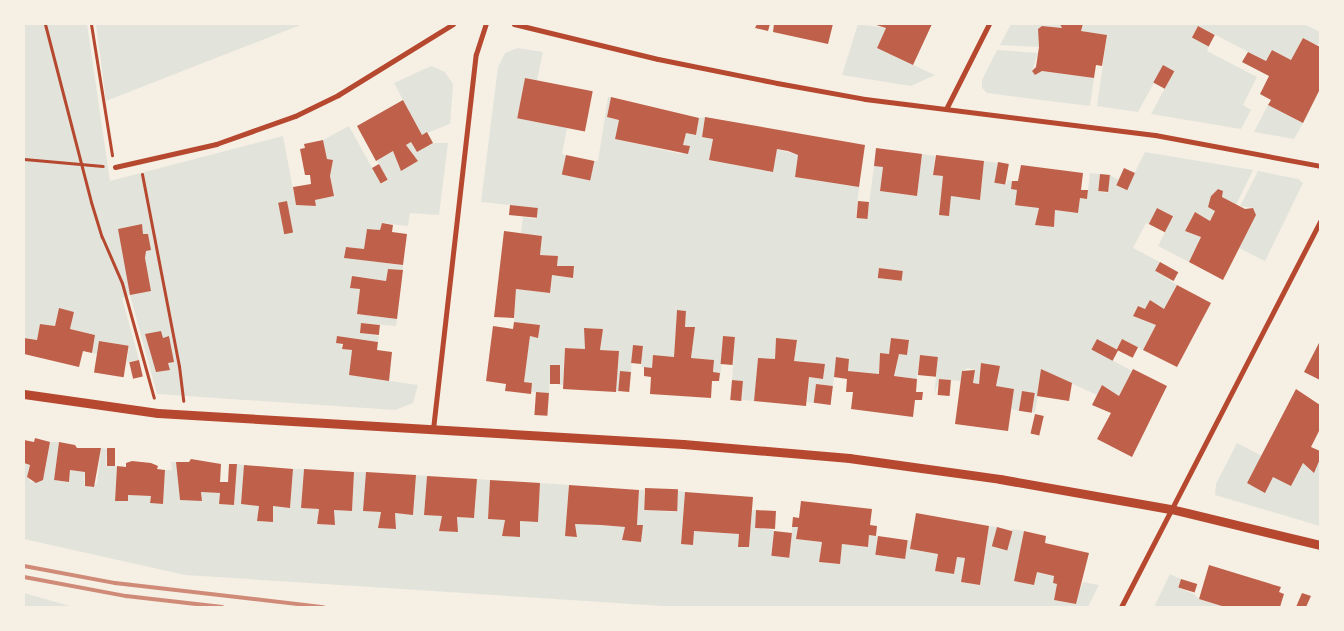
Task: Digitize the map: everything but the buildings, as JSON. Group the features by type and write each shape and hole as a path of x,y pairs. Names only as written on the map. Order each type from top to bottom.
{"street":[{"path":"115,167 216,144 295,116 338,95 453,24"},
{"path":"433,430 476,54 486,24"},
{"path":"514,24 739,76 865,99 1164,137 1320,166"},
{"path":"946,108 989,24"},
{"path":"1121,607 1320,221"},
{"path":"24,394 158,413 849,458 1000,479 1171,510 1320,545"}],"path":[{"path":"45,24 80,164 102,237 122,283 158,413"},
{"path":"24,159 115,167 90,24"},
{"path":"142,174 183,395"}],"shaded area":[{"path":"24,24 87,24 110,181 283,136 296,205 316,206 315,200 334,196 330,176 333,160 327,159 323,140 349,126 381,184 388,180 377,160 393,151 401,170 418,161 406,145 411,142 417,152 433,143 448,143 439,215 410,213 408,226 382,223 380,230 367,229 364,249 346,247 345,258 403,265 403,270 388,269 386,281 352,276 350,287 360,289 357,314 397,319 396,326 361,323 360,333 379,336 378,342 337,336 342,349 352,350 349,375 418,385 413,403 395,410 157,394 130,295 122,298 139,360 127,362 129,346 100,341 97,354 92,353 95,335 70,329 74,312 59,309 55,326 40,324 37,340 24,338"},
{"path":"96,24 303,24 106,101"},
{"path":"858,24 886,28 877,48 935,75 911,86 842,75"},
{"path":"1011,24 1061,24 1062,28 1042,26 1038,30 1039,47 1000,45"},
{"path":"1084,24 1304,24 1320,32 1320,43 1317,45 1303,38 1291,60 1272,50 1266,61 1198,26 1192,37 1209,46 1207,51 1257,77 1243,105 1251,110 1241,129 1151,114 1174,71 1163,66 1138,112 1097,106 1107,35 1081,31"},
{"path":"518,48 543,52 537,80 525,78 517,118 567,128 562,154 566,155 563,174 590,180 594,161 598,161 608,97 611,97 607,117 619,120 615,139 681,154 690,146 683,145 686,133 696,135 699,118 705,117 702,137 713,139 709,160 772,172 777,149 798,155 795,177 859,187 856,218 867,219 874,166 883,167 880,191 917,196 922,154 935,156 933,175 943,176 949,216 951,196 980,199 984,161 998,163 996,183 1007,184 1007,180 1012,181 1011,189 1017,190 1039,208 1035,224 1054,227 1055,210 1078,212 1080,198 1087,199 1090,173 1100,174 1098,191 1108,193 1110,175 1119,180 1116,185 1126,190 1145,152 1253,170 1236,205 1222,197 1223,191 1218,189 1211,196 1215,211 1210,221 1195,212 1185,231 1201,237 1189,262 1158,246 1173,216 1157,208 1149,224 1146,223 1133,248 1160,262 1156,271 1177,285 1164,309 1150,300 1145,309 1138,306 1133,316 1156,325 1143,350 1122,339 1116,349 1097,339 1092,349 1132,371 1119,396 1102,385 1097,395 1042,370 1035,413 1032,412 1035,393 1022,391 1019,411 1011,409 1014,389 996,386 1000,366 981,363 979,384 973,383 975,370 968,368 962,371 961,381 940,379 934,395 938,357 920,355 917,379 894,376 899,354 907,355 909,340 891,338 889,354 880,353 879,374 848,371 849,359 837,357 833,386 816,384 814,403 807,402 809,377 823,379 825,364 794,361 797,340 776,338 775,359 758,358 754,401 742,400 743,381 732,380 735,337 723,336 721,373 713,372 714,360 691,358 695,328 685,327 686,311 677,310 674,357 653,355 652,368 641,367 643,346 633,345 631,372 620,372 619,391 616,391 619,351 600,350 603,329 585,328 585,349 565,348 563,385 559,385 560,366 551,365 549,393 531,392 532,383 524,382 530,336 538,337 540,325 514,322 516,289 550,293 552,275 572,278 574,266 557,266 558,256 540,255 542,236 521,233 523,217 536,219 538,208 481,202 498,67 505,53","holes":["879,268 903,271 901,281 878,278"]},
{"path":"997,50 1038,53 1032,71 1035,75 1042,71 1094,78 1090,106 987,93 982,88 982,80"},
{"path":"431,66 445,72 453,84 450,124 422,135 394,83"},
{"path":"1268,105 1303,123 1294,139 1254,132"},
{"path":"1258,171 1298,179 1303,183 1265,261 1239,248 1256,215 1253,208 1240,206"},
{"path":"50,442 59,442 54,480 69,482 70,470 85,472 84,484 90,488 97,483 101,448 107,449 106,466 117,466 115,501 128,501 128,495 151,496 150,503 163,504 165,470 172,470 171,462 176,462 180,500 202,501 201,492 220,493 219,504 234,505 237,464 244,465 259,506 257,521 273,522 273,506 290,507 293,469 304,469 301,508 319,509 317,524 334,525 334,510 352,511 354,472 366,472 364,511 381,512 378,527 396,529 395,513 413,514 416,475 427,476 424,514 442,516 439,531 457,532 457,517 474,518 477,479 490,480 488,519 505,520 502,536 520,537 520,521 538,522 540,483 569,485 565,536 577,536 575,524 601,525 625,527 623,540 641,542 643,526 637,525 639,490 644,490 644,510 676,512 678,491 685,492 681,543 694,531 739,534 738,546 749,547 752,510 756,510 755,528 774,530 773,556 790,557 792,527 798,527 797,539 822,542 819,562 839,564 842,544 868,547 869,535 878,536 876,555 905,559 908,540 912,541 910,549 938,554 935,571 954,574 957,557 965,558 961,582 980,585 989,526 997,527 993,547 1007,550 1012,529 1024,531 1014,581 1034,585 1037,572 1054,576 1053,582 1057,584 1054,600 1075,604 1083,582 1099,585 1088,607 678,607 185,575 24,539 24,463 30,465 27,477 31,482 42,480"},
{"path":"1237,443 1262,456 1247,483 1265,492 1273,477 1303,463 1313,472 1320,459 1320,526 1215,495 1216,484"},
{"path":"1170,574 1181,579 1179,588 1194,594 1199,599 1225,607 1154,607"},
{"path":"24,593 73,607 24,607"}],"railway":[{"path":"24,566 115,583 324,607"},
{"path":"24,577 126,596 222,607"}]}
